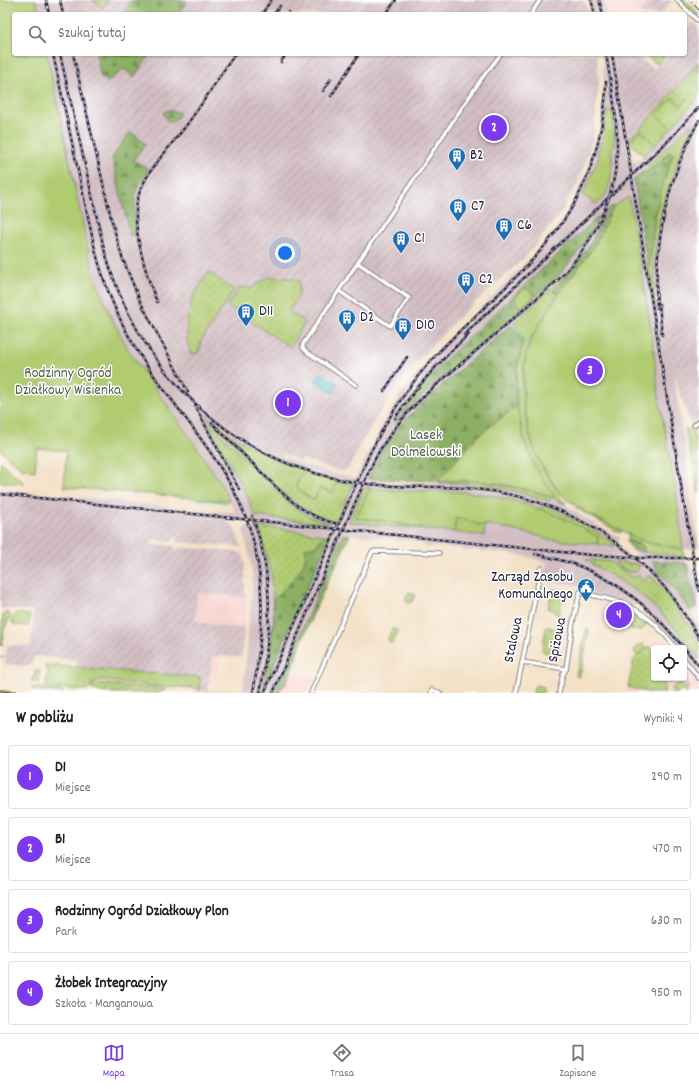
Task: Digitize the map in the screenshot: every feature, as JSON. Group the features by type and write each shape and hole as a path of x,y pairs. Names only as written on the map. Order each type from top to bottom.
{"main road":[{"path":"4,692 15,693"}],"street":[{"path":"532,12 540,0"},
{"path":"677,0 699,22"},
{"path":"356,385 307,352 303,348 304,342 482,78 499,56"},
{"path":"339,291 390,326 409,298 358,263"},
{"path":"694,425 699,421"},
{"path":"311,693 372,552 439,553"},
{"name":"Stalowa","path":"516,693 541,568"},
{"name":"Spiżowa","path":"559,693 563,674 566,669 573,622 580,592 620,602 637,611 654,623 674,645"},
{"path":"522,662 566,669"},
{"path":"687,663 699,678"},
{"path":"432,691 440,693"}],"shaded area":[{"path":"36,0 68,0 71,12 39,12"},
{"path":"68,0 132,0 124,12 71,12"},
{"path":"186,0 583,0 590,12 179,12"},
{"path":"604,0 650,0 641,12 605,12 603,3"},
{"path":"604,0 603,3 605,12 593,12 590,1 587,1"},
{"path":"650,0 672,1 664,12 641,12"},
{"path":"693,22 699,28 699,63 639,130 628,139 614,56 636,56 654,69 664,56 687,56 687,29"},
{"path":"47,56 79,56 123,238 139,279 199,395 207,406 230,425 253,440 283,454 282,456 307,467 308,465 327,472 356,478 385,420 413,379 442,346 542,247 570,209 588,171 600,130 604,87 601,56 614,56 633,162 638,161 655,145 699,96 699,150 679,203 673,229 671,248 669,252 666,299 667,324 677,399 687,457 691,503 699,547 683,549 676,493 659,398 651,329 629,197 585,260 569,272 527,311 439,387 383,449 367,480 392,483 450,483 479,485 504,488 549,501 553,497 595,524 620,537 617,546 639,565 644,560 633,551 684,557 686,563 653,561 690,611 699,627 699,675 687,659 687,645 677,645 666,631 635,601 618,588 584,571 575,568 574,570 520,555 473,550 462,551 462,548 424,547 422,542 344,534 275,693 243,693 253,578 243,531 246,526 259,527 271,573 274,620 264,684 271,673 280,649 330,536 269,527 269,524 229,520 228,524 214,522 214,520 0,499 0,489 206,511 235,512 223,487 203,455 129,351 110,315 93,272","holes":["674,168 657,238 654,266 637,185","208,417 241,441 272,458 295,467 337,482 353,484 324,519 291,500","206,420 293,506 305,514 327,523 255,515 246,493","364,488 407,491 463,492 504,498 540,509 544,505 579,521 615,545 544,539 540,536 485,524 483,536 349,522"]},
{"path":"79,56 106,56 134,77 149,56 597,56 599,80 593,139 578,182 571,196 568,197 568,200 556,220 550,227 548,227 547,231 523,259 465,311 412,366 373,423 348,469 341,472 302,458 300,461 283,454 253,440 230,425 207,406 199,395 139,278 123,238","holes":["234,290 191,355 187,341 187,328"]},
{"path":"699,150 699,418 695,422 690,422 674,370 667,324 666,299 669,251 671,248 673,229 679,203"},
{"path":"0,499 214,520 214,522 232,524 242,547 177,542 178,538 173,538 172,541 152,539 151,545 175,546 175,550 178,550 179,547 238,552 243,555 245,565 245,597 197,593 195,621 225,627 244,628 242,657 212,656 208,692 199,691 200,677 76,668 77,660 34,656 31,664 25,666 5,664 6,659 0,659 0,656 6,656 7,645 31,646 34,611 0,608"},
{"path":"547,562 574,570 575,567 584,571 618,588 637,603 633,607 585,592 577,585 543,580"},
{"path":"686,563 691,564 692,570 699,569 699,617"},
{"path":"197,593 246,597 244,628 225,627 195,621"},
{"path":"600,600 608,601 610,603 612,601 629,608 649,622 641,631 595,622"},
{"path":"663,636 670,645 652,645"},
{"path":"651,646 651,681 687,681 687,667 699,682 699,693 627,693 634,659"},
{"path":"212,655 219,656 217,678 210,678"},
{"path":"288,669 314,680 309,693 278,693"}],"green space":[{"name":"Rodzinny Ogród Działkowy Wisienka","path":"0,0 36,0 39,12 12,12 12,56 47,56 93,272 110,315 129,351 202,455 223,487 229,500 64,487 66,451 37,448 35,471 21,468 7,457 0,449"},
{"path":"92,0 108,0 103,8"},
{"path":"132,0 186,0 179,12 124,12"},
{"path":"680,0 685,0 699,14 699,16 697,17"},
{"path":"96,56 149,56 134,77 124,69 108,82 101,77"},
{"path":"648,56 663,56 657,64"},
{"path":"699,63 699,96 694,92 681,106 672,98 657,115 671,128 655,145 641,132 629,142 628,139 639,130"},
{"path":"694,92 699,96 671,128 656,115 672,98 681,106"},
{"path":"168,110 180,113 178,117 170,123 163,113"},
{"path":"607,110 613,111 615,146 611,148 612,166 608,188 603,198 596,204 583,195 600,154 597,153 603,138"},
{"path":"693,122 667,193 658,230 654,267 655,316 648,270 657,208 673,154 668,153 652,169 637,177"},
{"path":"641,131 655,145 644,156 629,142"},
{"path":"131,132 146,144 133,160 149,169 136,191 135,235 130,236 112,158"},
{"path":"671,152 673,154 657,208 648,270 634,180 652,169 668,153"},
{"path":"629,197 651,329 659,398 676,493 683,549 650,543 638,539 587,513 565,498 559,492 535,452 524,404 523,380 526,354 531,339 554,301 594,247 614,206"},
{"path":"614,206 594,247 559,293 553,292 584,253 593,239 608,208"},
{"path":"600,215 582,247 556,279 431,387 396,423 421,388 446,359"},
{"path":"209,272 234,290 201,341 199,352 191,355 187,341 187,319 193,296"},
{"path":"569,272 554,291 559,293 530,341 525,362 523,382 527,423 532,443 549,479 561,494 559,496 566,504 553,497 534,465 524,439 517,406 516,384 523,339 514,325 515,322"},
{"path":"268,277 290,278 299,281 299,295 289,311 305,322 290,347 227,306 240,287 252,288"},
{"path":"526,288 535,296 521,307 514,299"},
{"name":"Lasek Dolmelowski","path":"511,325 522,341 522,351 516,378 517,406 478,436 438,481 368,479 383,449 400,425 422,403"},
{"path":"517,406 523,437 528,452 544,481 554,495 553,497 495,483 438,481 478,436"},
{"path":"203,412 227,432 250,446 273,458 304,470 296,486 314,500 320,487 332,493 337,482 354,484 336,522 314,514 291,500"},
{"path":"205,418 293,506 305,514 330,524 255,516 246,493"},
{"path":"685,429 693,431 699,467 699,494"},
{"path":"0,461 9,470 25,484 0,482"},
{"path":"303,472 337,482 333,493 320,487 314,500 305,495 296,486"},
{"path":"438,481 477,481 532,491 553,497 549,501 522,493 467,484 439,483"},
{"path":"364,488 370,488 357,518 387,521 432,530 349,522"},
{"path":"370,488 404,491 465,492 483,494 517,502 567,520 598,537 597,544 544,539 540,536 485,524 484,526 456,518 454,532 432,530 387,521 356,518"},
{"path":"544,505 572,518 607,538 615,544 614,546 597,544 598,537 564,519 540,509"},
{"path":"576,505 587,513 622,531 619,533 576,508"},
{"path":"456,518 485,524 484,536 454,532"},
{"path":"259,527 267,527 266,530 268,530 269,527 330,536 280,649 266,685 264,684 274,620 271,573"},
{"path":"343,534 350,535 317,605 285,685 279,693 275,693"},
{"path":"628,534 650,543 683,549 684,557 643,552 644,547 628,540"},
{"path":"324,535 330,536 280,649 266,685 264,684 274,620 273,600 290,583 300,570 306,555 305,548 316,546"},
{"path":"628,540 644,547 643,552 633,550 626,541"},
{"path":"585,559 612,562 630,577 634,578 638,575 643,581 651,575 673,602 699,642 699,659 675,628 657,609 622,581"},
{"path":"653,561 686,563 697,606 690,611 678,594 657,570"},
{"path":"615,562 640,565 637,571 629,572"},
{"path":"552,589 564,591 559,615 555,614 555,610 548,609 550,598 554,598 554,596 551,595"},
{"path":"413,592 415,595 411,603 408,603 406,600 407,594"},
{"path":"629,608 649,622 641,631 625,628"},
{"path":"6,612 10,614 10,616 4,630 2,646 0,645 3,616"},
{"path":"17,613 30,615 28,626 14,625 12,622 13,617"},
{"path":"546,627 551,627 553,630 555,627 557,628 553,652 551,653 544,652 542,650"},
{"path":"392,629 397,630 398,632 392,643 389,642 388,639"},
{"path":"586,629 589,630 580,677 576,676"},
{"path":"642,643 646,649 637,656 634,652 635,649"},
{"path":"649,646 651,649 651,681 665,681 664,693 651,693 628,687 634,659"},
{"path":"46,665 200,677 199,691 196,688 148,686 100,680 85,690 46,686 48,669 45,668"},
{"path":"35,670 40,671 39,683 32,682 32,677 35,677"},
{"path":"685,681 686,682 682,686 683,688 688,685 689,687 686,689 688,693 685,693 683,689 678,693 671,693 673,687"},
{"path":"97,683 165,690 158,693 105,693 91,689 92,685"},
{"path":"535,685 544,687 543,693 533,693"},
{"path":"31,687 62,690 63,693 33,690"}],"water":[{"path":"321,373 338,384 333,393 316,381"}],"waterway":[{"path":"488,296 491,299"},
{"path":"499,309 515,327 522,340 530,343"},
{"path":"191,498 228,503"}],"tram line":[{"path":"689,0 699,10"},
{"path":"0,691 23,693"}],"railway":[{"path":"46,0 49,12"},
{"path":"60,0 63,12"},
{"path":"263,12 271,0"},
{"path":"387,12 396,0"},
{"path":"591,0 594,12"},
{"path":"599,0 602,12"},
{"path":"276,12 280,6"},
{"path":"53,56 94,245 114,306 128,335 145,363 203,441 229,482 240,503 249,526 259,567 262,609 259,651 253,693"},
{"path":"60,56 104,249 120,294 140,335 166,372 197,405 232,433 271,456 314,473 375,485 461,488 503,493 556,509 581,521 627,551 667,590 684,613 699,638"},
{"path":"73,56 112,222 122,257 140,301 188,392"},
{"path":"157,302 138,239 136,213 140,191 157,162 192,118 234,56"},
{"path":"281,62 285,56"},
{"path":"331,96 358,56"},
{"path":"273,693 370,469 387,438 409,411 426,394 558,280 582,251 601,218 613,182 617,144 616,122 606,56"},
{"path":"612,56 699,591"},
{"path":"323,91 331,79"},
{"path":"264,693 369,455 383,428 416,378 426,366 527,266 562,224 569,213 581,190 595,154 604,112 606,82"},
{"path":"464,335 670,139 699,107"},
{"path":"657,308 656,284 658,259 660,235 665,211 679,164 699,120"},
{"path":"659,304 662,335"},
{"path":"395,418 411,395 429,374 469,334"},
{"path":"384,391 407,357"},
{"path":"195,406 239,489"},
{"path":"212,423 294,503 315,516 338,524"},
{"path":"0,494 591,555 642,558 699,558"},
{"path":"252,516 264,560 269,604 267,648 260,693"},
{"path":"535,554 574,564 612,582 644,606 658,619 699,666"}],"place":[{"name":"B1","path":"494,128"},
{"name":"B2","path":"457,171"},
{"name":"C7","path":"458,222"},
{"name":"C6","path":"504,241"},
{"name":"C1","path":"401,254"},
{"name":"C2","path":"466,295"},
{"name":"D11","path":"246,327"},
{"name":"D2","path":"347,333"},
{"name":"D10","path":"403,341"},
{"name":"Rodzinny Ogród Działkowy Plon","path":"590,371"},
{"name":"D1","path":"288,403"},
{"name":"Zarząd Zasobu Komunalnego","path":"586,602"},
{"name":"Żłobek Integracyjny","path":"619,615"}]}
